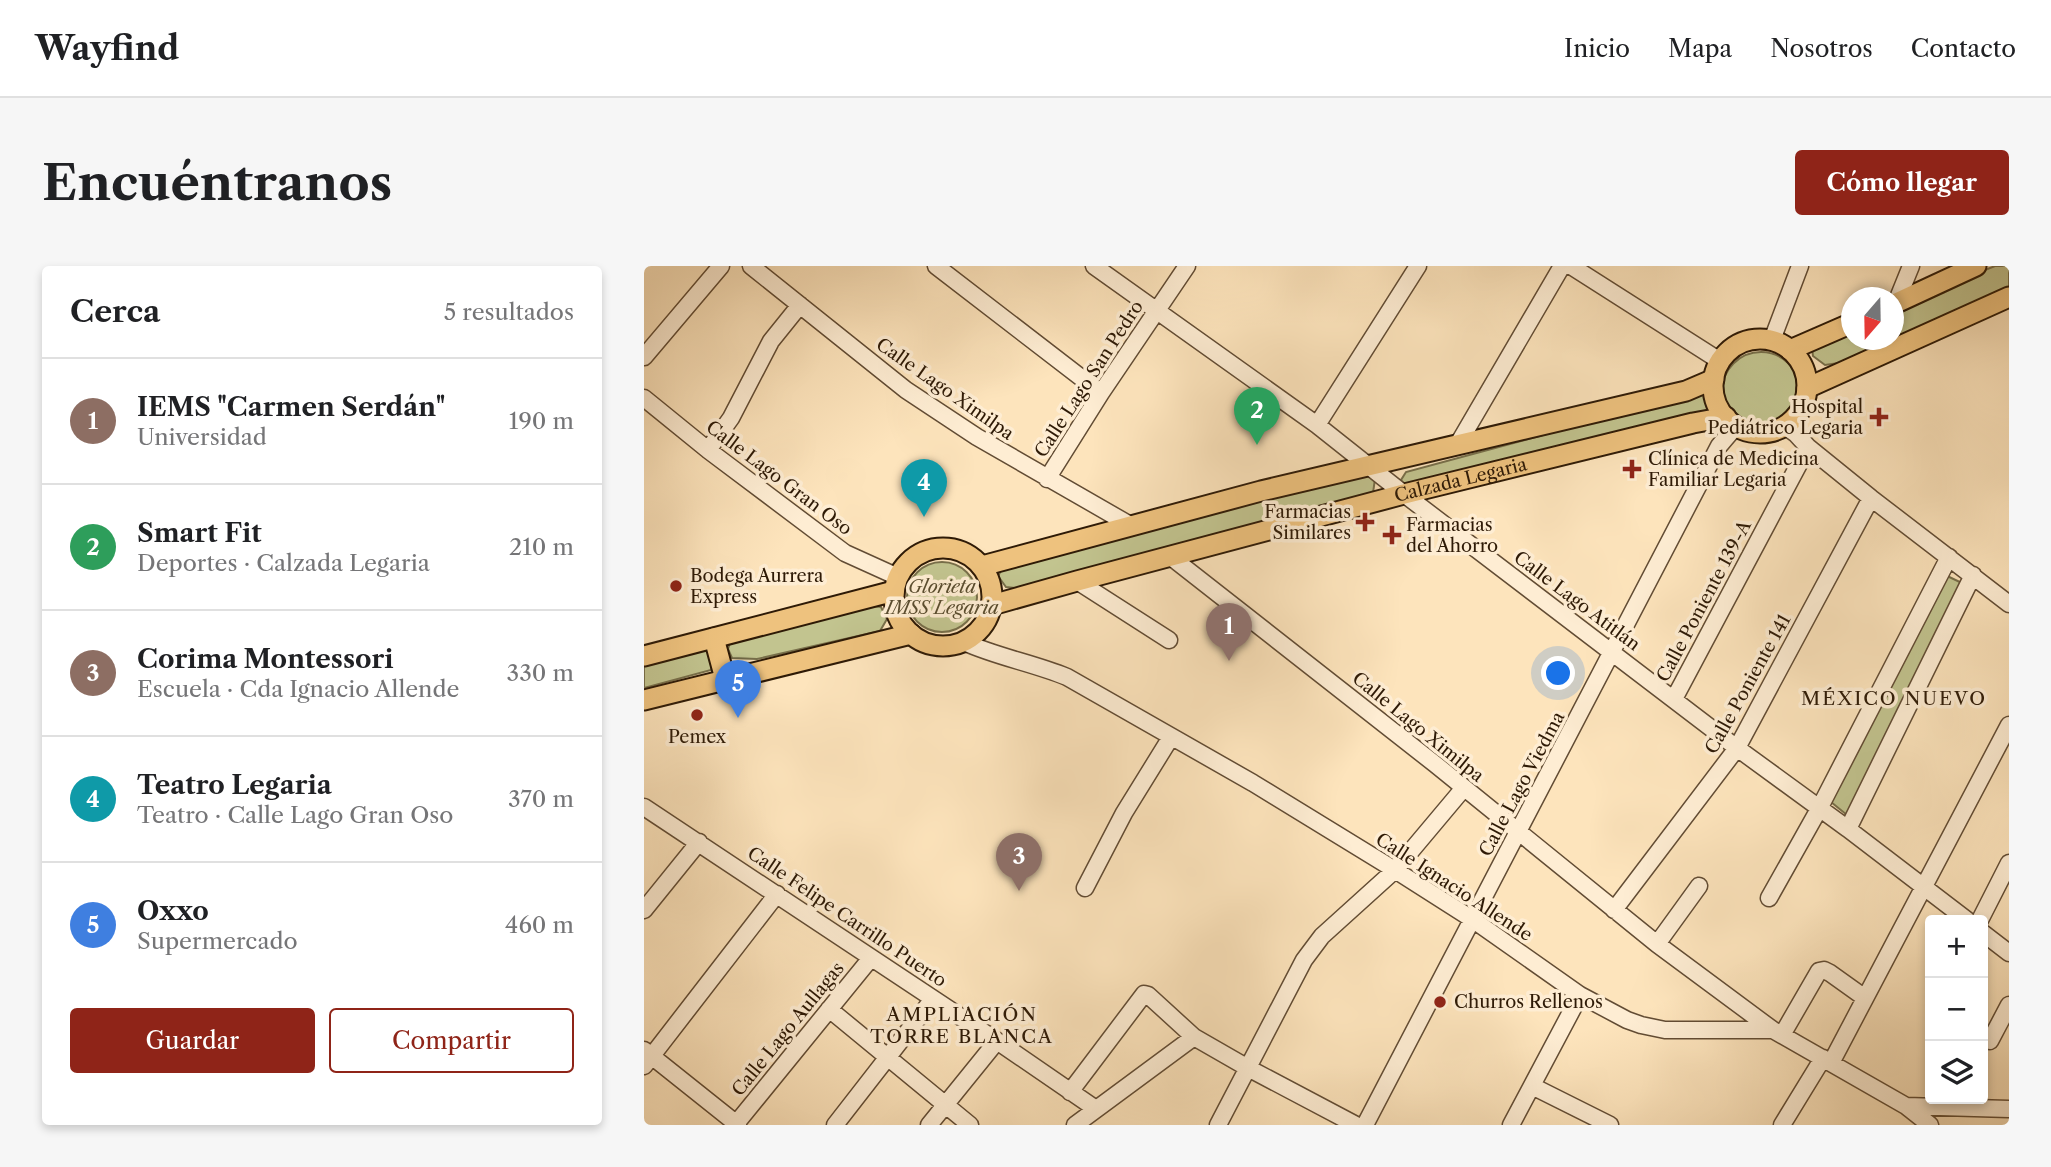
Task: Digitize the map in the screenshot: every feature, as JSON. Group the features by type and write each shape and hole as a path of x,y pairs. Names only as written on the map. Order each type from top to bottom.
{"main road":[{"path":"1904,299 1976,266"},
{"path":"1807,388 2009,297"},
{"path":"1790,350 1841,328"},
{"path":"1772,340 1790,350 1803,367 1807,388 1804,404 1792,426 1761,432 1731,422 1715,400 1713,379 1720,361 1730,350 1743,342 1772,340"},
{"name":"Calzada Legaria","path":"982,566 1368,464 1686,391 1713,379"},
{"name":"Calzada Legaria","path":"992,605 1404,494 1693,423 1731,422"},
{"path":"937,548 958,550 971,556 982,566 991,584 992,605 987,620 977,633 964,642 936,646 911,634 899,619 894,600 896,584 906,565 917,555 937,548"},
{"path":"644,656 896,584"},
{"path":"644,700 911,634"},
{"path":"714,638 725,679"}],"street":[{"path":"644,357 721,266"},
{"name":"Calle Lago Ximilpa","path":"751,266 906,390 977,437 1130,525"},
{"path":"936,266 1101,393"},
{"name":"Calle Lago Atitlán","path":"1094,266 1317,425 1737,748 1961,915"},
{"name":"Calle Lago San Pedro","path":"1047,479 1101,393 1187,266"},
{"path":"1317,425 1418,266"},
{"path":"1458,444 1562,266"},
{"path":"1571,266 1720,361"},
{"path":"1772,340 1800,266"},
{"path":"1902,287 1911,266"},
{"path":"708,450 731,418 771,341 800,305"},
{"name":"Calle Lago Gran Oso","path":"644,398 845,553 896,584"},
{"name":"Calle Lago Viedma","path":"1365,1125 1731,422"},
{"path":"1792,426 1808,447 2009,604"},
{"name":"Calle Poniente 139-A","path":"1674,699 1808,447"},
{"name":"Calle Poniente 141","path":"1614,909 1737,748 1871,498"},
{"name":"Calle Lago Ximilpa","path":"1171,557 1341,689 1657,944 1778,1033"},
{"path":"1769,898 1819,808 1949,557"},
{"path":"1848,829 1973,575"},
{"path":"1077,581 1169,640"},
{"name":"Calle Ignacio Allende","path":"964,642 1067,677 1253,783 1472,919 1580,995 1627,1020 1665,1030 1778,1033 1906,1106 1930,1125"},
{"path":"1782,1125 1827,1061 1865,998 2009,725"},
{"path":"1084,888 1124,813 1171,737"},
{"path":"1218,1125 1304,960 1322,936 1395,870 1463,789"},
{"name":"Calle Felipe Carrillo Puerto","path":"644,807 1096,1109"},
{"path":"644,910 699,842"},
{"path":"1983,915 2009,863"},
{"path":"1657,944 1699,886"},
{"path":"737,1125 647,1057 777,894"},
{"path":"1988,937 2009,953"},
{"name":"Calle Lago Aullagas","path":"737,1125 871,958"},
{"path":"1778,1033 1819,971 1830,973 1865,998"},
{"path":"1070,1092 1144,994 1194,1037 1248,1069 1356,1125"},
{"path":"1511,1125 1580,995"},
{"path":"835,1125 933,999"},
{"path":"1990,1041 2009,1005"},
{"path":"829,1009 970,1125"},
{"path":"1076,1125 1194,1037"},
{"path":"929,1125 997,1041"},
{"path":"1532,1086 1610,1125"},
{"path":"1906,1106 2009,1109"}],"green space":[{"path":"1995,266 2009,266 2009,292 1904,336 1904,302"},
{"path":"1841,330 1841,350 1870,350 1839,363 1825,365 1813,356 1812,349"},
{"path":"1761,352 1776,355 1793,369 1800,391 1797,406 1783,423 1761,430 1746,427 1729,413 1722,391 1725,376 1739,359"},
{"path":"1710,388 1710,397 1717,414 1404,484 1401,480 1406,472"},
{"path":"1365,474 1375,479 1373,493 1015,588 1006,587 998,576 1002,569 1007,567"},
{"name":"Glorieta IMSS Legaria","path":"942,562 967,572 977,597 967,622 942,632 917,622 907,597 917,572"},
{"path":"1943,574 1964,584 1847,815 1831,802"},
{"path":"866,605 881,607 887,619 880,631 757,659 732,658 728,649 730,643"},
{"path":"697,647 712,653 711,670 644,688 644,663"}],"place":[{"name":"Hospital Pediátrico Legaria","path":"1879,417"},
{"name":"Smart Fit","path":"1257,445"},
{"name":"Clínica de Medicina Familiar Legaria","path":"1632,469"},
{"name":"Teatro Legaria","path":"924,517"},
{"name":"Farmacias Similares","path":"1365,522"},
{"name":"Farmacias del Ahorro","path":"1392,535"},
{"name":"Bodega Aurrera Express","path":"676,586"},
{"name":"IEMS \"Carmen Serdán\"","path":"1229,661"},
{"name":"Pemex","path":"697,715"},
{"name":"Oxxo","path":"738,718"},
{"name":"Corima Montessori","path":"1019,891"},
{"name":"Churros Rellenos","path":"1440,1002"}],"district":[{"name":"MÉXICO NUEVO","path":"1894,698"},
{"name":"AMPLIACIÓN TORRE BLANCA","path":"962,1025"}]}
